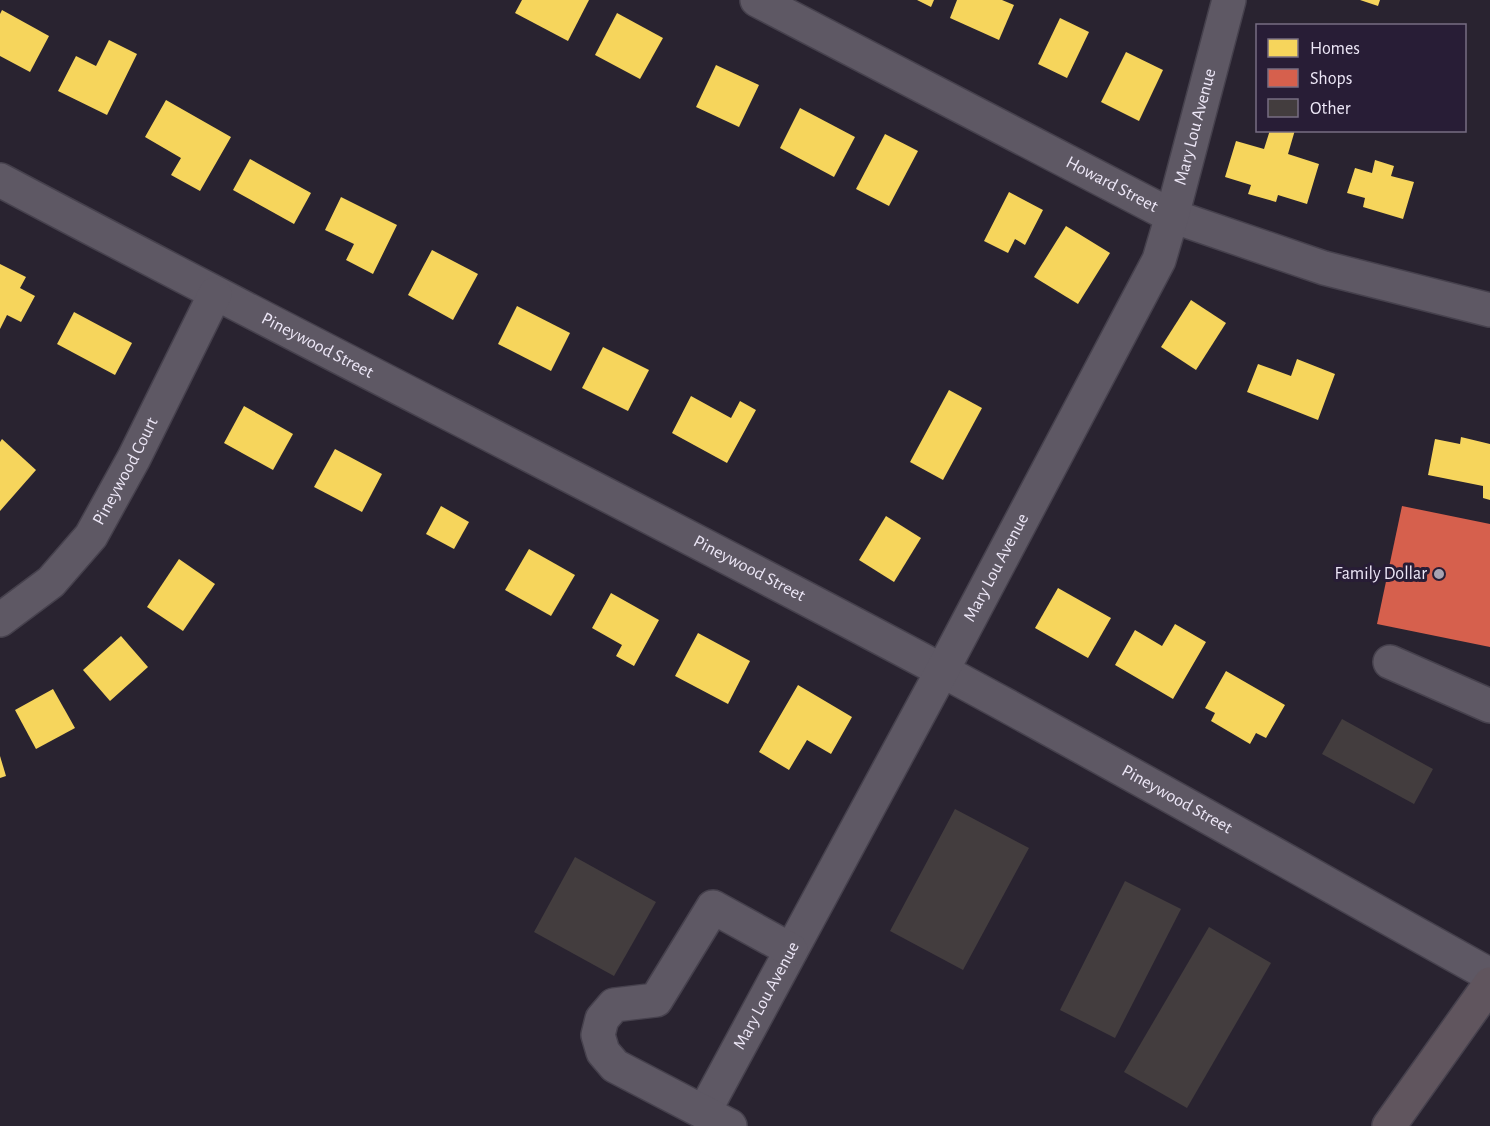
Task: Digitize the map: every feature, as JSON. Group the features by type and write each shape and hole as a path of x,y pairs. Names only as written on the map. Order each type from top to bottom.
{"main road":[{"path":"1389,1126 1490,984"}],"street":[{"name":"Howard Street","path":"757,0 1172,216 1324,268 1490,310"},
{"name":"Mary Lou Avenue","path":"717,1119 791,950 942,671 1159,260 1229,0"},
{"name":"Pineywood Street","path":"0,180 215,294 482,429 942,671 1490,975"},
{"name":"Pineywood Court","path":"0,620 51,582 91,536 134,458 215,294"},
{"path":"1390,662 1490,706"},
{"path":"717,1119 615,1066 603,1052 598,1035 602,1019 614,1005 656,1000 713,907 791,950"}],"building: Homes":[{"path":"522,0 589,0 568,41 515,13"},
{"path":"917,0 934,0 931,7"},
{"path":"957,0 1002,0 1014,5 999,40 950,18"},
{"path":"1360,0 1380,0 1378,6"},
{"path":"2,10 49,36 30,72 0,56 0,14"},
{"path":"617,13 663,38 640,79 595,55"},
{"path":"1060,18 1089,32 1067,78 1038,64"},
{"path":"109,40 137,54 107,115 58,91 76,56 96,66"},
{"path":"1126,52 1163,70 1139,121 1101,102"},
{"path":"716,65 759,85 739,127 696,107"},
{"path":"166,100 231,137 200,191 171,175 181,158 145,137"},
{"path":"800,108 855,137 834,177 780,148"},
{"path":"1269,132 1294,132 1288,154 1319,164 1307,204 1278,195 1276,202 1248,194 1251,185 1225,177 1236,141 1264,149"},
{"path":"885,134 918,151 889,206 856,189"},
{"path":"250,159 311,193 294,224 233,190"},
{"path":"1375,160 1394,166 1391,176 1414,182 1403,219 1363,207 1365,198 1347,193 1355,168 1372,173"},
{"path":"1009,192 1043,210 1025,245 1015,239 1008,253 984,241"},
{"path":"341,197 397,225 373,274 346,260 354,244 325,230"},
{"path":"1066,226 1110,253 1078,304 1034,277"},
{"path":"432,250 478,274 453,320 408,295"},
{"path":"0,264 26,277 20,288 35,296 21,322 7,315 0,329"},
{"path":"1191,300 1226,323 1196,370 1161,347"},
{"path":"517,306 570,333 551,371 498,344"},
{"path":"74,312 132,343 115,375 57,344"},
{"path":"603,347 649,370 628,411 582,388"},
{"path":"1297,359 1335,374 1318,420 1247,392 1258,364 1291,376"},
{"path":"949,390 982,408 943,480 910,462"},
{"path":"691,396 731,418 740,401 756,410 727,463 672,433"},
{"path":"244,406 293,434 273,470 224,443"},
{"path":"1461,437 1490,444 1490,500 1483,498 1483,486 1428,475 1435,439 1460,444"},
{"path":"2,439 36,470 0,511 0,442"},
{"path":"335,449 382,474 362,512 314,487"},
{"path":"441,506 469,522 454,549 426,534"},
{"path":"886,516 921,538 894,582 859,560"},
{"path":"529,549 575,575 551,616 505,590"},
{"path":"179,559 215,584 183,631 147,607"},
{"path":"1058,588 1111,618 1088,658 1035,628"},
{"path":"611,593 659,620 634,666 616,656 622,645 592,628"},
{"path":"1175,624 1206,642 1173,699 1115,665 1135,630 1162,646"},
{"path":"698,633 750,661 728,704 675,676"},
{"path":"121,636 148,667 110,701 83,670"},
{"path":"1226,671 1285,705 1266,738 1256,733 1250,744 1211,721 1215,713 1205,708"},
{"path":"798,685 852,717 831,754 807,740 789,770 759,752"},
{"path":"53,689 75,728 36,749 15,710"},
{"path":"0,756 6,776 0,778"}],"building: Shops":[{"name":"Family Dollar","path":"1402,506 1490,524 1490,647 1377,624"}],"building: Other":[{"path":"1342,719 1433,769 1414,804 1322,754"},
{"path":"955,809 1029,848 963,970 890,931"},
{"path":"575,857 656,902 614,976 534,932"},
{"path":"1125,881 1181,909 1115,1038 1060,1010"},
{"path":"1209,927 1271,963 1187,1108 1124,1072"}],"place":[{"name":"Family Dollar","path":"1439,574"}]}
